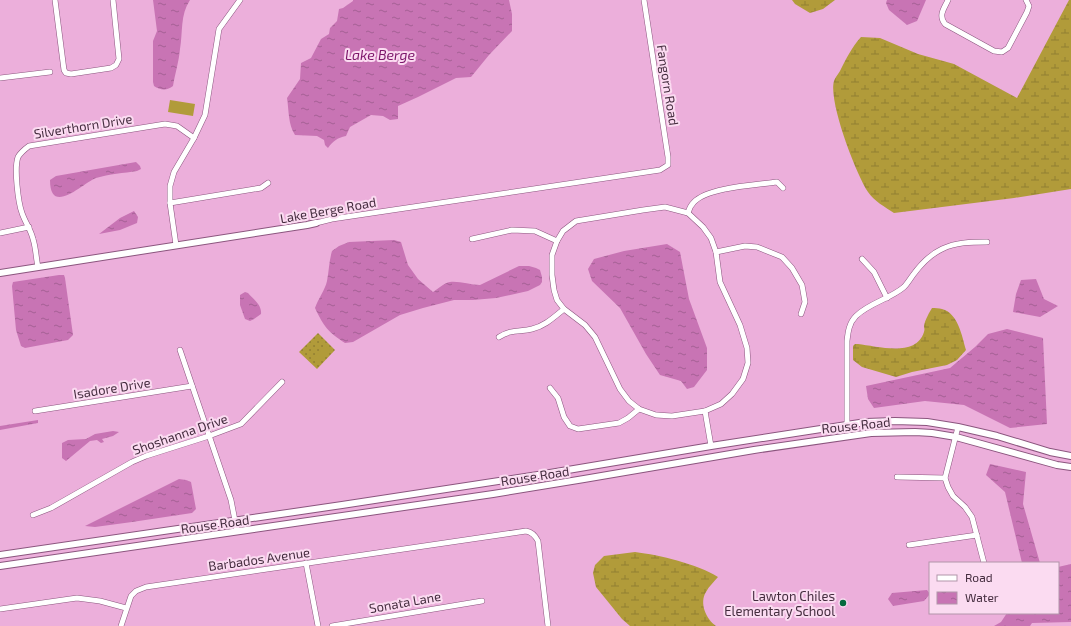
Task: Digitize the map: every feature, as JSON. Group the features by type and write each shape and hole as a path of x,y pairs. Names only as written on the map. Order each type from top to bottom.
{"street":[{"path":"55,0 64,70 66,73 71,74 112,68 120,59 113,0"},
{"path":"176,245 170,203 170,186 174,172 194,138 205,115 219,29 240,0"},
{"name":"Fangorn Road","path":"644,0 668,157 668,165 660,170"},
{"path":"948,0 941,14 941,20 945,24 994,51 1002,52 1008,48 1027,12 1029,6 1026,0"},
{"path":"0,78 50,72"},
{"name":"Silverthorn Drive","path":"38,267 34,239 22,214 19,202 16,167 18,158 22,151 29,146 165,124 177,126 194,138"},
{"name":"Lake Berge Road","path":"0,272 316,223 332,219 660,170"},
{"path":"688,213 693,202 703,195 723,189 777,182 784,188"},
{"path":"170,203 261,188 268,184"},
{"path":"665,207 688,213 703,227 711,238 716,252 720,282 740,325 747,348 748,363 743,379 732,394 721,404 705,411 672,416 656,415 639,409 629,401 620,389 595,337 585,325 564,310 557,300 552,275 552,255 556,241 563,231 576,221 665,207"},
{"path":"0,233 29,228"},
{"path":"472,239 512,230 535,231 556,241"},
{"path":"847,425 847,341 848,330 856,316 868,307 887,298 904,287 924,260 935,252 952,245 987,242"},
{"path":"716,252 745,246 757,247 782,257 792,268 802,285 805,302 801,314"},
{"path":"862,259 874,272 887,298"},
{"path":"499,337 506,332 532,329 546,324 564,310"},
{"path":"180,350 231,500 238,531"},
{"name":"Shoshanna Drive","path":"33,515 51,508 132,462 241,424 282,382"},
{"name":"Isadore Drive","path":"35,411 192,386"},
{"path":"550,388 558,398 564,417 570,426 578,429 619,423 639,409"},
{"path":"705,411 711,446"},
{"name":"Rouse Road","path":"0,555 538,475 866,422 927,422 958,427 997,436 1050,452 1071,456"},
{"path":"958,427 946,478 948,487 953,496 965,507 972,517 984,562"},
{"name":"Rouse Road","path":"0,566 500,492 871,432 932,433 956,437 1057,465 1071,467"},
{"path":"897,477 946,478"},
{"name":"Barbados Avenue","path":"121,626 131,596 136,591 146,587 526,531 536,536 538,541 548,626"},
{"path":"909,545 977,535"},
{"path":"306,563 318,626"},
{"path":"0,610 77,598 100,601 126,608"},
{"name":"Sonata Lane","path":"332,626 482,601"}],"green space":[{"path":"792,0 835,0 823,9 810,13 795,4"},
{"path":"1069,0 1071,0 1071,189 1014,198 894,213 873,198 863,183 850,154 839,120 833,91 835,79 852,49 861,37 880,38 918,54 954,64 1017,98"},
{"path":"170,100 195,104 193,116 168,112"},
{"path":"932,308 947,311 956,320 966,350 957,360 947,365 912,372 896,377 862,367 853,360 853,346 855,344 885,348 905,348 913,345 920,340 924,332 925,321"},
{"path":"318,333 335,350 317,369 299,352"},
{"path":"325,346 331,351 318,364 313,359"},
{"path":"635,552 656,555 678,561 700,568 718,577 707,590 703,601 703,606 709,619 716,626 630,626 622,619 596,587 593,573 595,565 604,556"}],"water":[{"path":"153,0 190,0 183,18 179,54 173,86 166,89 161,89 154,86 153,82 153,41 157,31"},
{"name":"Lake Berge","path":"353,0 509,0 512,14 512,31 489,55 471,77 456,78 398,106 398,119 390,120 383,116 371,115 350,127 346,136 336,140 328,148 325,145 324,140 317,136 295,135 290,122 287,98 300,79 301,63 311,58 321,39 329,34 330,28 337,21 339,9 343,8"},
{"path":"887,0 926,0 917,21 907,25 889,10 886,3"},
{"path":"136,162 141,169 96,178 68,195 61,197 55,196 51,191 50,180 56,176"},
{"path":"134,211 138,217 137,223 120,230 99,234 120,218"},
{"path":"394,240 401,242 408,265 418,279 433,292 450,282 480,285 519,266 529,266 540,270 542,282 540,285 528,291 496,298 454,300 400,315 353,342 345,343 334,336 327,328 315,308 326,284 332,251 349,242"},
{"path":"667,244 680,252 689,299 707,348 707,370 694,387 687,389 681,381 660,375 646,354 620,308 592,281 588,269 594,259 624,251"},
{"path":"64,275 65,278 73,335 68,340 25,348 21,346 16,330 12,286 13,282"},
{"path":"1036,279 1044,299 1058,306 1040,317 1013,312 1016,294 1021,280"},
{"path":"245,292 248,293 257,303 261,311 261,314 250,321 245,319 240,305 240,295"},
{"path":"1007,329 1043,338 1047,424 1010,428 964,405 925,401 874,408 868,399 866,386 950,368 988,334"},
{"path":"38,420 38,423 0,430 0,426"},
{"path":"113,431 119,432 113,436 102,439 104,442 101,443 97,440 90,441 66,461 62,458 62,443 68,440 86,439 95,434"},
{"path":"990,464 1026,472 1023,504 1040,562 1022,562 1005,492 986,475"},
{"path":"179,479 191,482 196,509 192,513 95,527 85,526"},
{"path":"1071,564 1071,622 1032,623 1030,626 994,626 1001,622 1006,614 1059,614 1059,567"},
{"path":"927,590 929,595 924,601 893,606 888,599 892,593"}],"place":[{"name":"Lawton Chiles Elementary School","path":"843,603"}]}
